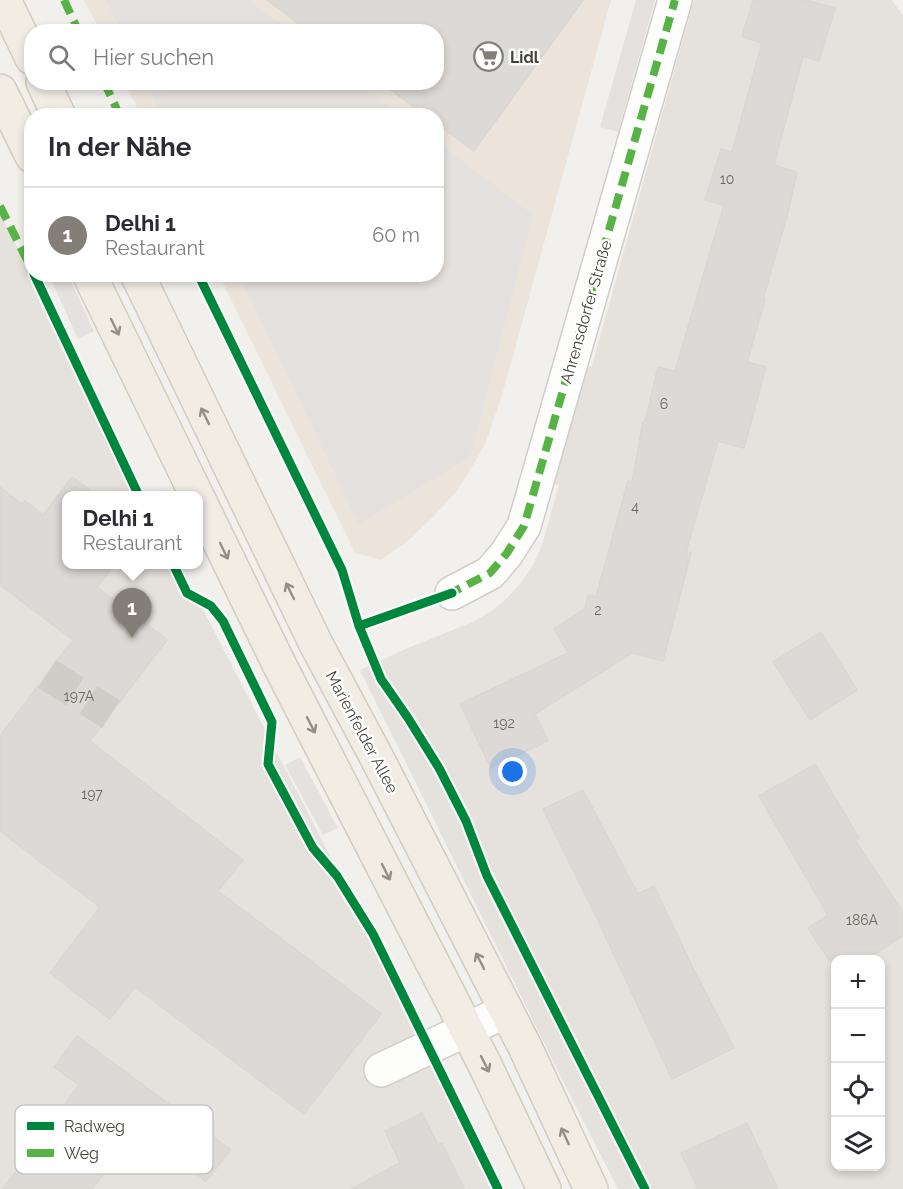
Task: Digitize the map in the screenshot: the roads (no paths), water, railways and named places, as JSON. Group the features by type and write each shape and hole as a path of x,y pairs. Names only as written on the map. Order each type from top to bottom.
{"main road":[{"path":"4,0 24,41"},
{"path":"47,90 55,108"},
{"path":"0,91 24,140"},
{"path":"93,282 194,491"},
{"name":"Marienfelder Allee","path":"141,282 316,644 525,1047 591,1189"},
{"path":"203,509 279,663 485,1065 544,1189"}],"street":[{"name":"Ahrensdorfer Straße","path":"452,593 490,573 507,553 524,526 675,0"},
{"path":"381,1071 506,1011"}],"tunnel":[{"path":"47,674 111,714"}],"place":[{"name":"Lidl","path":"489,57"},
{"name":"Delhi 1","path":"132,638"}]}
